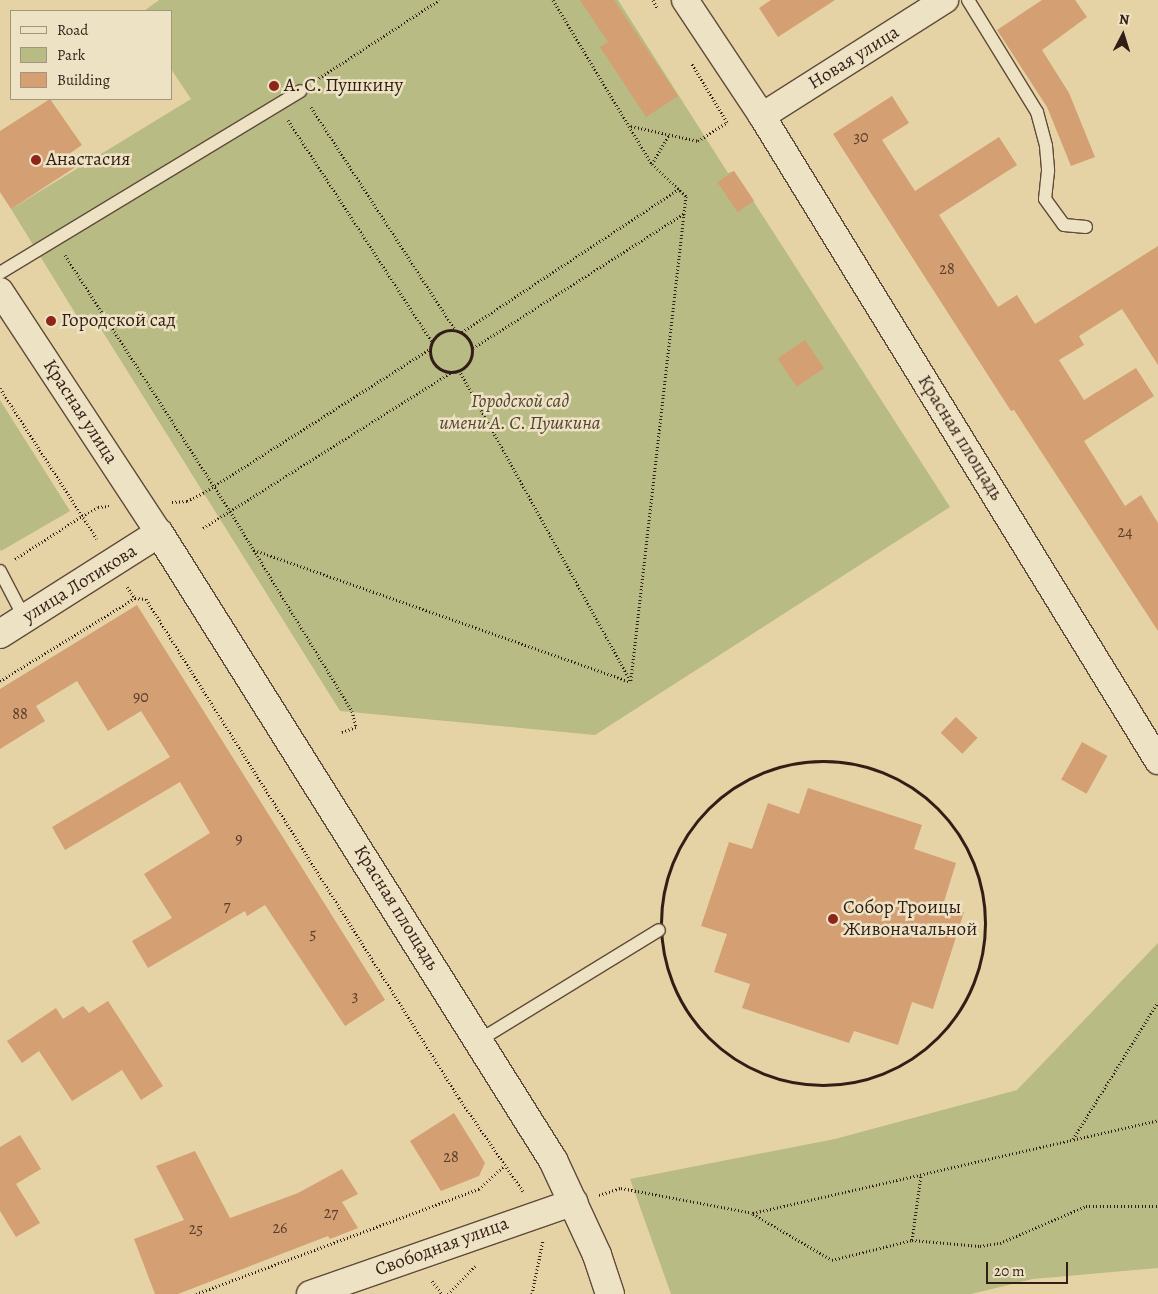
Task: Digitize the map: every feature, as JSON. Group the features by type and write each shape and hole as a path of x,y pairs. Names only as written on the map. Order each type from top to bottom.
{"main road":[{"name":"улица Лотикова","path":"0,634 159,533"},
{"name":"Красная площадь","path":"159,533 554,1160 574,1202 610,1294"}],"street":[{"name":"Красная площадь","path":"685,0 762,116 1158,761"},
{"name":"Новая улица","path":"762,116 945,0"},
{"name":"Красная улица","path":"0,290 159,533"},
{"name":"Свободная улица","path":"310,1294 539,1212 574,1202"}],"lane":[{"path":"968,0 1037,112 1046,146 1048,172 1045,199 1064,225 1086,227"},
{"path":"0,273 300,91"},
{"path":"4,567 24,619"},
{"path":"478,1040 659,930"}],"path":[{"path":"439,0 300,91 455,330"},
{"path":"553,0 652,164 681,187 686,196 631,682"},
{"path":"630,126 698,141 727,122 711,95"},
{"path":"278,104 432,342"},
{"path":"652,164 669,134"},
{"path":"462,332 681,187"},
{"path":"203,528 452,372 459,370 469,362 473,348 685,212"},
{"path":"55,240 230,511 352,711 356,727 342,732"},
{"path":"452,372 434,363 430,349 432,342 441,332 455,330 462,332 473,348"},
{"path":"4,567 82,516 98,508 187,501 214,486 430,349"},
{"path":"459,370 631,682"},
{"path":"0,388 82,516"},
{"path":"254,550 631,682"},
{"path":"0,681 135,598 146,599 504,1166 539,1212 545,1228 532,1294"},
{"path":"828,759 881,770 927,797 962,838 983,888 986,942 970,993 940,1038 896,1069 844,1085 835,1085 790,1083 740,1064 698,1029 670,983 659,930 665,877 689,828 727,790 775,766 828,759"},
{"path":"1073,1140 1158,1002"},
{"path":"753,1213 1158,1120"},
{"path":"196,1294 479,1189 504,1166"},
{"path":"912,1240 921,1175"},
{"path":"574,1202 621,1188 753,1213 832,1260 912,1240 980,1246 1000,1243 1086,1206 1158,1206"}],"green space":[{"name":"Городской сад имени А. С. Пушкина","path":"159,0 618,0 728,173 734,171 950,507 595,735 340,711 91,313 80,321 11,209 191,99 172,70 172,10 145,10"},
{"path":"0,400 70,511 1,551 0,549"},
{"path":"1158,943 1158,1268 1033,1279 971,1294 671,1294 630,1179 835,1139 1017,1090"}],"building":[{"path":"580,0 614,0 678,96 646,117 600,47 608,42"},
{"path":"771,0 835,0 778,37 759,8"},
{"path":"1042,0 1075,0 1087,17 1042,50 1069,93 1095,157 1071,166 1047,107 997,30"},
{"path":"892,96 909,123 882,140 915,191 999,137 1017,165 939,215 998,307 1017,295 1035,324 1158,246 1158,365 1122,309 1079,336 1084,345 1059,360 1084,400 1136,368 1154,396 1084,441 1125,506 1141,495 1158,523 1158,631 1014,410 1011,411 833,134"},
{"name":"Анастасия","path":"51,100 82,145 69,154 77,166 11,209 0,192 0,131"},
{"path":"734,171 754,201 738,212 717,182"},
{"path":"805,340 824,368 797,387 778,358"},
{"path":"137,605 385,1000 345,1026 265,905 247,916 245,911 148,968 132,941 172,918 144,874 210,833 180,782 65,850 52,827 170,757 141,711 108,731 77,681 36,706 45,721 0,749 0,689"},
{"path":"956,717 978,738 962,754 941,733"},
{"path":"1082,742 1107,756 1087,794 1061,780"},
{"name":"Собор Троицы Живоначальной","path":"808,788 922,825 914,849 956,863 943,905 964,912 933,1009 912,1002 898,1045 854,1031 849,1043 742,1008 750,984 714,972 727,934 701,926 729,842 752,849 768,803 799,814"},
{"path":"108,1001 163,1086 141,1100 122,1070 72,1101 39,1051 22,1063 7,1041 56,1008 63,1019 83,1006 89,1013"},
{"path":"454,1113 485,1163 479,1176 441,1191 410,1141"},
{"path":"20,1135 41,1169 16,1184 40,1223 16,1237 0,1211 0,1147"},
{"path":"195,1151 230,1218 298,1193 342,1169 358,1194 342,1202 358,1228 330,1239 328,1236 178,1294 155,1294 134,1239 184,1220 156,1166"}],"place":[{"name":"А. С. Пушкину","path":"274,86"},
{"name":"Анастасия","path":"36,160"},
{"name":"Городской сад","path":"51,321"},
{"name":"Собор Троицы Живоначальной","path":"833,919"}]}
